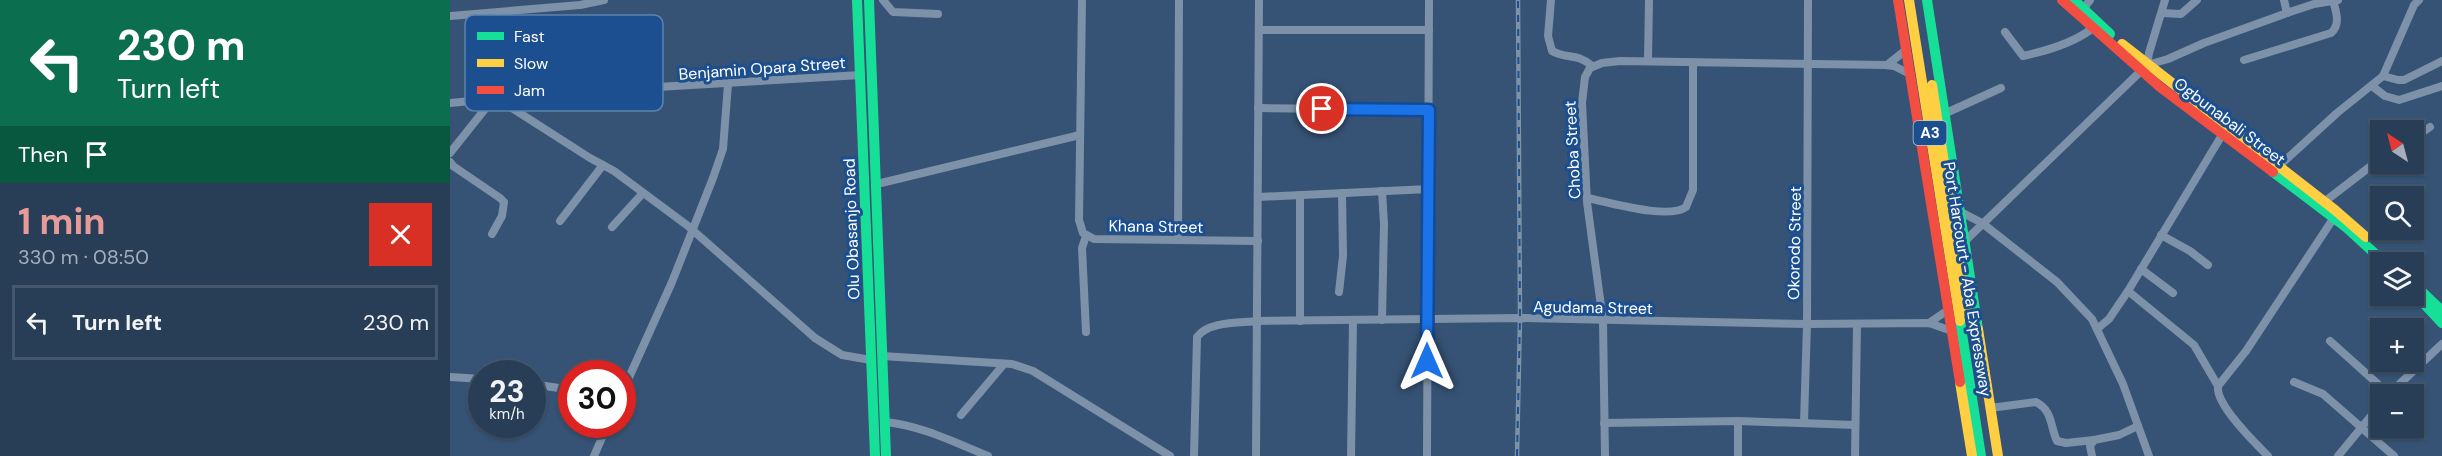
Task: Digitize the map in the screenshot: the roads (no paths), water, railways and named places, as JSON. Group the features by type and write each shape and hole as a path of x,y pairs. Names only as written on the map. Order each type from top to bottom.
{"main road":[{"name":"Olu Obasanjo Road","path":"857,0 877,358 885,422 886,456"},
{"name":"Olu Obasanjo Road","path":"869,0 877,184 875,456"},
{"path":"1898,0 1972,456"},
{"name":"Port Harcourt - Aba Expressway","path":"1909,0 1990,456"},
{"name":"Port Harcourt - Aba Expressway","path":"1918,0 1981,456"},
{"path":"1927,0 1998,456"},
{"name":"Ogbunabali Street","path":"2062,0 2144,68 2279,166 2351,223 2381,252"},
{"name":"Ogbunabali Street","path":"2074,0 2087,4 2144,68 2222,135 2333,219 2372,252"},
{"path":"2424,294 2442,311"},
{"path":"2424,304 2442,323"}],"street":[{"path":"450,16 580,5 604,0"},
{"path":"883,0 892,12 938,14"},
{"name":"Khana Street","path":"1082,0 1081,230 1086,236 1094,239 1257,241"},
{"path":"1178,240 1179,0"},
{"path":"1256,456 1259,0"},
{"path":"1427,456 1430,189 1429,0"},
{"path":"1551,0 1548,36 1552,51 1581,57 1593,66 1620,61 1886,65 1894,66 1910,74"},
{"path":"1648,62 1649,0"},
{"name":"Okorodo Street","path":"1804,422 1807,324 1808,0"},
{"path":"2144,68 2165,0"},
{"path":"2162,13 2181,14 2197,0"},
{"path":"2284,0 2287,13"},
{"path":"2244,60 2336,30 2338,22 2333,0"},
{"path":"1966,240 2144,68 2287,13 2338,0"},
{"path":"2279,166 2337,113 2383,76 2414,5 2419,0"},
{"path":"2005,32 2023,56 2085,35 2093,28"},
{"path":"1259,30 1429,30"},
{"path":"1886,65 1906,50"},
{"path":"2383,76 2404,80 2442,61"},
{"path":"1587,198 1660,211 1677,211 1686,207 1693,190 1693,63"},
{"name":"Choba Street","path":"1593,66 1585,77 1582,103 1587,198 1602,321 1605,456"},
{"name":"Benjamin Opara Street","path":"663,88 861,75"},
{"path":"636,361 693,231 723,149 728,84"},
{"path":"2372,86 2385,96 2399,100 2441,88"},
{"path":"1946,113 2001,88"},
{"name":"Benjamin Opara Street","path":"450,103 465,102"},
{"path":"1258,108 1429,110"},
{"path":"450,153 485,111"},
{"path":"515,111 603,165 643,193 693,231 810,334 842,355 1004,364 1033,371 1170,456"},
{"path":"2424,131 2430,127"},
{"path":"877,184 1080,135"},
{"path":"2097,329 2109,319 2128,291 2222,135"},
{"path":"450,162 504,202 502,216 492,234"},
{"path":"560,221 603,165"},
{"path":"2324,202 2370,167"},
{"path":"1258,197 1430,189"},
{"path":"1382,191 1384,224 1382,320"},
{"path":"612,227 643,193"},
{"path":"1338,292 1343,256 1342,193"},
{"path":"1300,195 1300,321"},
{"path":"1961,212 1982,224 2057,282 2092,319 2123,384 2149,456"},
{"path":"2268,456 2247,436 2221,399 2217,392 2218,386 2246,351 2333,219"},
{"path":"2161,235 2190,251 2208,265"},
{"path":"1086,236 1082,248 1086,332"},
{"path":"2141,269 2173,293"},
{"path":"2128,291 2194,345 2218,386"},
{"path":"1929,323 1948,310"},
{"name":"Agudama Street","path":"1194,456 1197,336 1210,328 1257,321 1520,318 1807,324 1929,323"},
{"path":"1352,456 1353,321"},
{"path":"1929,323 1952,331"},
{"path":"1855,456 1857,324"},
{"path":"2330,341 2378,384"},
{"path":"2400,384 2442,344"},
{"path":"961,415 1004,364"},
{"path":"450,376 468,378"},
{"path":"2294,382 2323,394 2394,456"},
{"path":"1990,408 2036,402 2047,409 2057,441 2066,443 2119,435 2138,426"},
{"path":"2338,456 2370,417"},
{"path":"1738,421 1738,456"},
{"path":"1605,423 1738,421 1855,424"},
{"path":"885,422 923,431 988,456"},
{"path":"594,456 602,438"},
{"path":"2092,456 2090,446 2094,440"}],"railway":[{"path":"1517,456 1520,318 1518,0"}]}
